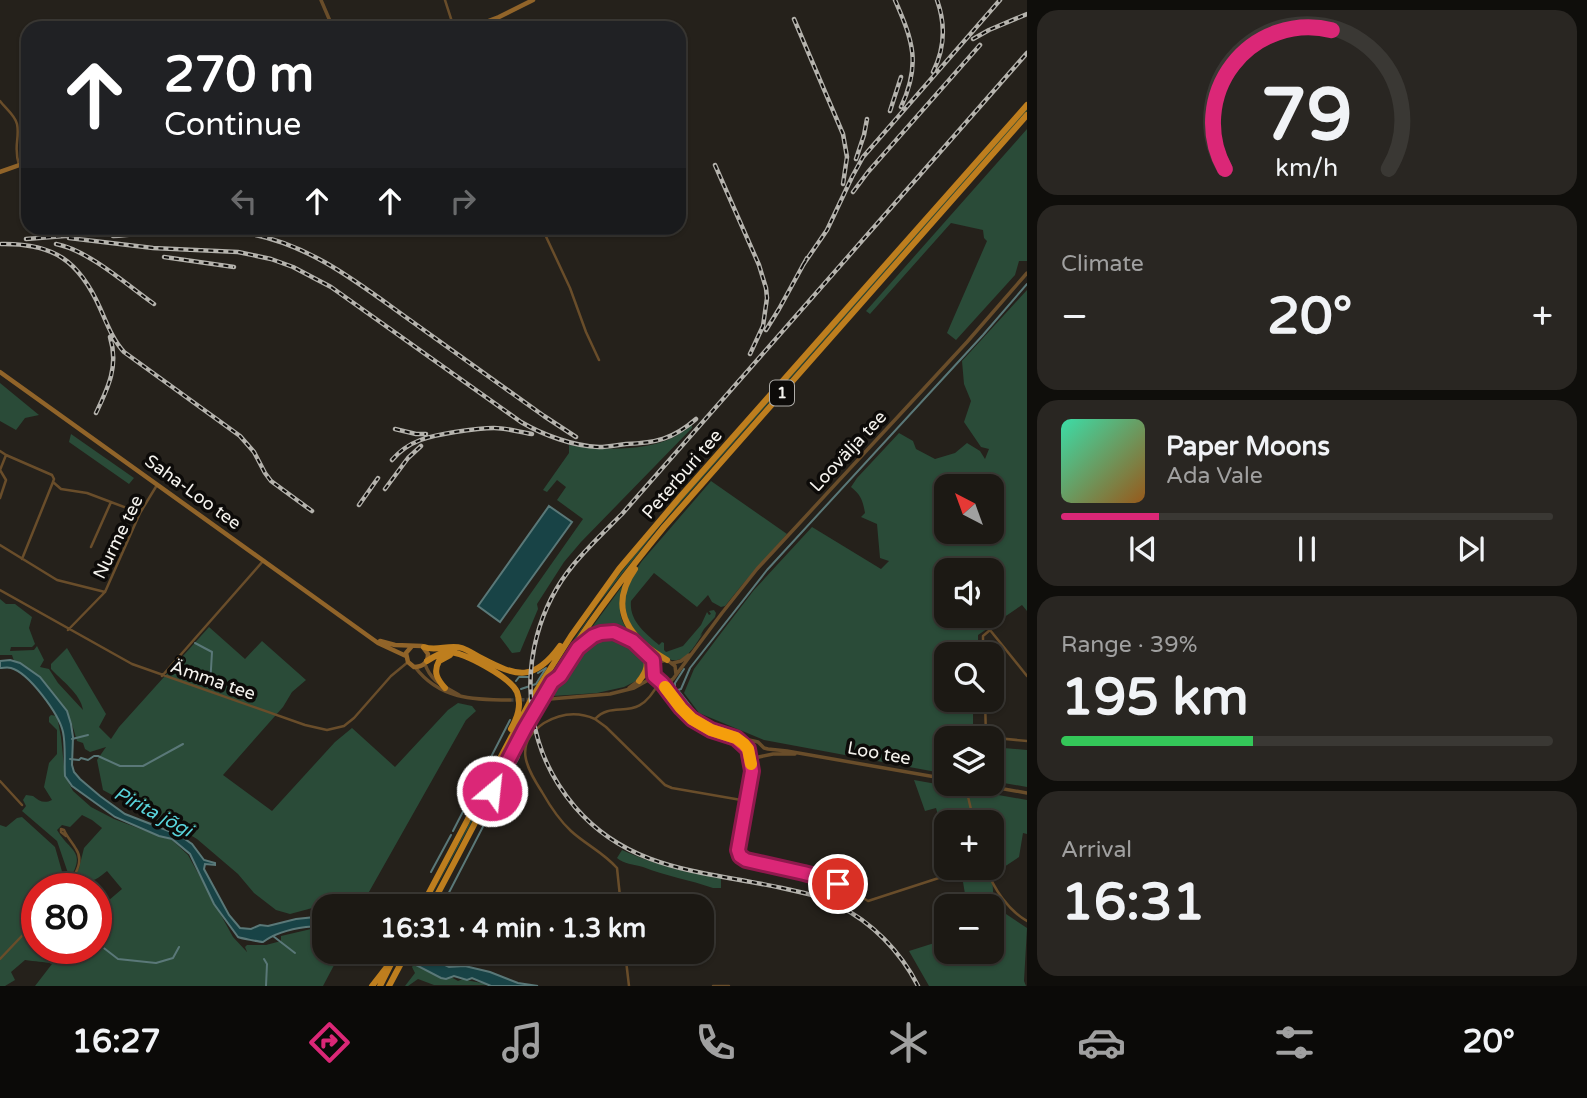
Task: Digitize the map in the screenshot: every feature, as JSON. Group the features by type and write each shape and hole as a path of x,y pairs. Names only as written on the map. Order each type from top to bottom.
{"highway":[{"name":"Peterburi tee","path":"428,894 533,696 619,569 1027,105"},
{"name":"Peterburi tee","path":"437,894 525,728 573,649 609,597 664,527 1027,115"},
{"path":"664,527 627,581 622,606 625,619 633,633 670,662"},
{"path":"424,648 461,648 503,670 527,673 545,663 575,623 584,618"},
{"path":"552,682 560,676 583,643 601,633 614,632 626,636 653,660 654,668"},
{"path":"639,681 647,670 644,650"},
{"path":"426,662 444,652 460,654 507,680 517,692 519,710 497,764"},
{"path":"445,688 438,680 436,666 444,657 460,654"},
{"path":"372,986 389,964"},
{"path":"380,986 391,964"},
{"path":"390,986 400,964"}],"main road":[{"path":"488,21 533,0"},
{"path":"0,172 19,165"},
{"name":"Saha-Loo tee","path":"0,372 378,643 407,659"},
{"name":"Saha-Loo tee","path":"370,636 391,645 412,646"},
{"path":"419,645 424,648 428,654 426,662 420,667 414,667 407,659 408,650 419,645"}],"street":[{"path":"321,0 330,21"},
{"path":"445,0 452,21"},
{"path":"0,101 17,124 15,149 19,165"},
{"path":"545,235 599,360"},
{"name":"Loovälja tee","path":"676,674 757,569 967,342 1027,273"},
{"path":"0,451 52,475 54,479 22,559"},
{"path":"0,498 6,480 0,470 6,455"},
{"path":"53,482 61,489 87,493 140,513"},
{"name":"Nurme tee","path":"68,629 105,592 140,513 157,484"},
{"path":"91,547 111,502"},
{"path":"0,545 57,580 105,592"},
{"path":"162,676 264,560"},
{"name":"Ämma tee","path":"0,590 132,664 305,725 327,730 344,726 354,718 407,659"},
{"path":"983,642 983,636 990,630 1000,642"},
{"path":"1004,647 1027,676"},
{"name":"Loovälja tee","path":"670,662 681,661 693,652"},
{"path":"426,662 431,677 460,696"},
{"path":"627,690 658,662 670,662 676,674 671,681"},
{"path":"414,667 436,688 452,695 510,700"},
{"path":"654,668 659,681 681,708 711,730 736,738 748,749 752,771 738,850 742,858 823,878 868,901 934,880"},
{"path":"550,699 600,696 634,688 650,679 671,681"},
{"path":"595,719 603,712 629,710 639,706 650,697 659,681"},
{"path":"671,681 680,700 698,722"},
{"path":"985,712 986,737 1027,741"},
{"path":"620,894 617,868 562,822 541,791 526,761 525,750 530,736 537,728 561,715 587,716 611,731 669,787 747,801"},
{"path":"727,735 761,743 764,752 752,771"},
{"path":"748,749 751,744 757,742"},
{"name":"Loo tee","path":"764,748 934,777"},
{"name":"Loo tee","path":"750,755 759,757 773,754 807,754"},
{"path":"0,781 22,805"},
{"path":"1004,789 1027,793"},
{"path":"66,836 78,851 79,859 74,873"},
{"path":"991,880 1005,902 1027,921"},
{"path":"0,959 21,937"},
{"path":"626,964 629,986"},
{"path":"713,986 729,986"}],"green space":[{"path":"1027,108 659,527 599,603 540,697 432,894 504,757 559,661 611,585 656,528"},
{"path":"1027,129 1027,261 1019,261 1015,275 956,340 947,333 987,241 983,230 951,223 870,314 866,311"},
{"path":"1027,290 1027,611 1022,605 1004,617 1004,558 934,558 934,628 988,628 978,635 978,642 934,642 934,712 976,712 973,714 973,726 934,726 934,772 764,740 699,713 684,693 694,669 754,590 812,527 881,569 889,561 880,558 877,524 861,517 865,513 862,502 851,487 899,433 913,441 916,449 935,459 955,453 967,443 980,451 985,459 989,449 981,447 964,422 971,401 964,384 962,361"},
{"path":"0,383 39,415 25,418 16,430 0,421"},
{"path":"692,425 564,562 537,604 538,609 520,652 512,653 500,637 583,519 557,500 566,487 557,480 547,492 543,490 569,453 569,445 608,449 650,445 674,437"},
{"path":"71,434 134,478 129,484 69,442"},
{"path":"711,481 787,534 725,606 721,607 712,602 708,595 697,607 654,573 631,601 631,608 635,621 659,645 664,643 666,652 683,646 701,625 707,612 709,615 709,611 714,610 716,613 689,653 681,659 671,660 633,628 624,608 625,597 642,561"},
{"path":"625,582 620,604 621,617 631,634 651,652 625,634 615,631 582,641"},
{"path":"0,599 6,604 15,604 32,617 29,628 35,644 32,647 11,647 10,651 34,650 37,646 44,660 40,667 49,669 83,710 75,693 51,669 51,664 67,648 106,714 99,727 111,739 209,627 245,659 262,641 306,680 292,692 283,707 223,775 272,811 335,742 352,728 395,767 448,710 458,703 472,706 476,711 466,720 368,894 312,894 312,908 290,914 276,910 254,893 238,874 197,839 167,821 156,821 103,790 97,760 106,747 90,752 85,749 83,743 77,741 67,713 43,681 14,661 12,655 0,655"},
{"path":"603,635 625,639 641,652 646,667 636,681 624,687 597,693 551,695 574,656 584,645"},
{"path":"57,716 65,776 73,791 91,807 114,819 172,840 188,855 233,937 247,952 247,945 266,945 281,941 281,936 312,929 312,964 335,964 323,986 35,986 52,964 112,964 112,898 122,889 112,877 112,873 107,871 76,873 84,848 102,828 92,820 82,815 70,827 62,825 57,830 77,857 73,873 68,873 57,841 22,811 26,806 23,800 26,795 46,802 52,800 44,787 49,763 57,754 57,730 49,722 49,717"},
{"path":"1004,748 1027,750 1027,787 1004,783"},
{"path":"914,780 934,784 934,796 1004,796 1027,800 1027,834 1023,833 1019,857 1004,867 1004,810 936,808 925,811"},
{"path":"22,817 55,847 62,873 21,873 21,963 11,972 15,980 0,986 0,825 6,827"},
{"path":"622,850 670,867 721,878 721,888 626,863 617,858"},
{"path":"963,880 992,880 993,894 965,894"},
{"path":"1004,913 1027,928 1026,986 929,986 909,951 934,943 934,964 1004,964"},
{"path":"414,964 441,978 451,977 458,981 463,979 490,985 434,985 418,979 405,986 415,973 412,967"}],"water":[{"path":"549,506 572,522 500,622 478,606"},
{"path":"0,661 20,663 40,677 67,711 73,737 72,765 80,779 125,814 179,835 192,844 204,860 215,863 205,864 204,869 229,915 240,928 251,929 260,925 268,926 312,917 312,926 289,930 263,942 238,937 214,904 190,854 172,839 115,817 72,786 65,776 63,732 56,715 26,678 11,668 0,668"},
{"path":"414,964 465,966 518,983 538,986 491,986 472,978 441,978"}],"waterway":[{"path":"713,726 696,713 678,690 681,689 690,668 767,570 1027,284"},
{"path":"195,643 212,652 210,686"},
{"path":"521,689 536,684 546,668 538,673"},
{"path":"675,687 684,669"},
{"path":"516,681 519,677 528,677"},
{"path":"453,831 510,720"},
{"path":"72,739 88,735"},
{"path":"70,759 88,760 98,756 120,766 143,766 183,744"},
{"path":"448,894 519,757"},
{"path":"431,872 451,835"},
{"path":"273,936 295,953"},
{"path":"112,954 118,959 156,963 173,958 179,947"},
{"path":"264,959 267,964 266,986"}],"tunnel":[{"path":"510,700 550,699"}],"railway":[{"path":"895,0 910,41 913,65 901,107"},
{"path":"933,72 943,36 937,0"},
{"path":"803,265 827,230 863,157 1000,0"},
{"path":"973,39 1027,14"},
{"path":"794,19 843,134 847,157 843,184"},
{"path":"853,192 980,45"},
{"path":"918,986 903,961 884,939 862,920 837,905 796,891 671,866 620,845 597,828 567,797 553,776 543,753 533,717 533,655 543,616 562,580 574,564 622,514 1027,53"},
{"path":"890,111 901,77"},
{"path":"856,159 867,119"},
{"path":"715,165 759,265 766,288 763,326 750,354"},
{"path":"26,239 78,235"},
{"path":"113,236 124,235"},
{"path":"255,235 296,248 357,282 576,437"},
{"path":"69,238 153,248 238,252 293,267 331,287 521,422 569,442 599,447 655,441 680,431 696,419"},
{"path":"1,244 50,251 73,267 92,292 113,337 124,352 240,436 254,452 271,481 312,511"},
{"path":"56,244 81,253 154,304"},
{"path":"164,257 234,267"},
{"path":"766,330 807,258"},
{"path":"96,413 113,367 110,337"},
{"path":"392,460 413,443 429,437 494,428 532,434"},
{"path":"395,429 426,434"},
{"path":"385,489 408,458 421,446"},
{"path":"359,505 378,478"}],"slow traffic":[{"path":"665,687 692,719 744,744 748,749 751,764"}],"route":[{"path":"492,791 552,682 560,676 583,643 601,633 614,632 626,636 652,658 654,676 692,719 711,730 736,738 748,749 752,771 738,850 740,856 746,860 779,866 838,884"}],"water label":[{"name":"Pirita jõgi","path":"153,812"}]}
